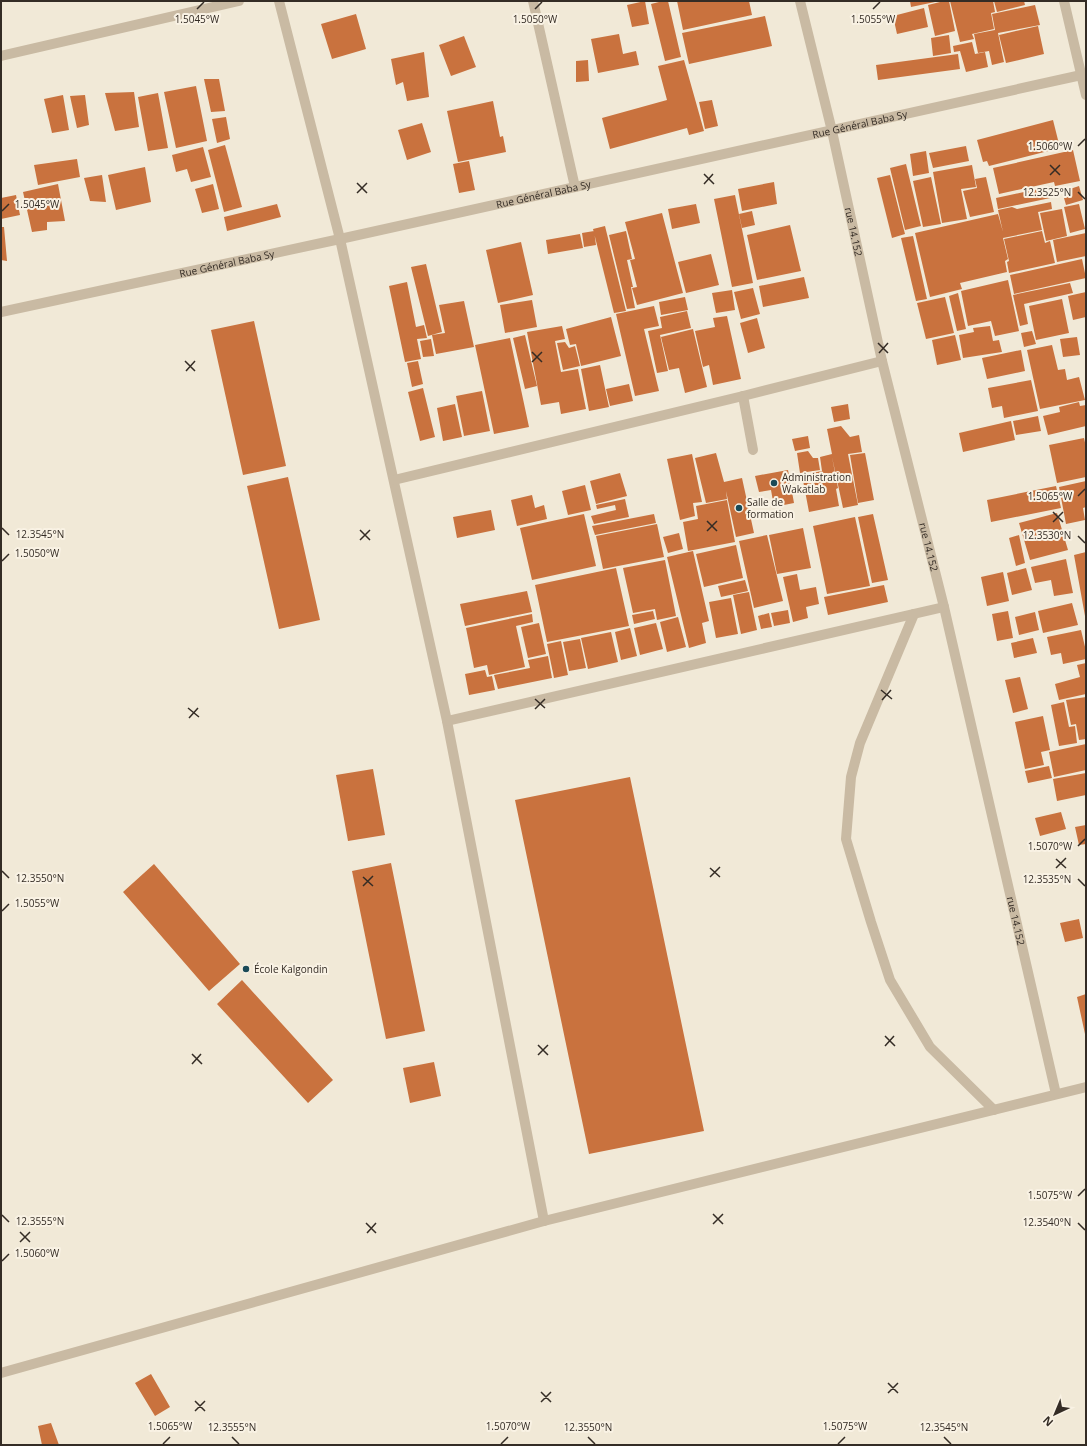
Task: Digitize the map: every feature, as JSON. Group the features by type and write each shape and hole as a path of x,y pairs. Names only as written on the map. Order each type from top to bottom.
{"street":[{"path":"1,56 239,1"},
{"path":"279,1 340,239 447,721 544,1222"},
{"path":"533,1 575,187"},
{"name":"rue 14.152","path":"800,1 832,131 882,361 944,607 1056,1094"},
{"path":"1064,1 1084,74 1086,95"},
{"name":"Rue Général Baba Sy","path":"1,312 832,131 1084,74"},
{"path":"394,480 882,361"},
{"path":"743,396 753,450"},
{"path":"447,721 944,607"},
{"path":"914,614 860,743 851,777 846,839 890,980 930,1048 994,1110"},
{"path":"1,1373 544,1222 1086,1087"}],"building":[{"path":"645,1 649,24 632,27 627,5"},
{"path":"668,1 681,57 665,61 651,4"},
{"path":"677,1 749,1 752,15 683,30"},
{"path":"910,1 935,1 935,2 911,7"},
{"path":"949,1 955,31 935,36 928,5"},
{"path":"950,1 993,1 995,12 991,13 994,29 972,34 974,39 960,42"},
{"path":"994,1 1024,1 1025,5 997,12"},
{"path":"1035,5 1040,25 998,33 1004,62 992,65 989,51 978,53 974,34 995,30 992,14"},
{"path":"924,8 928,27 897,34 893,16"},
{"path":"356,14 366,49 332,59 321,24"},
{"path":"765,16 772,46 689,64 682,33"},
{"path":"1038,26 1044,54 1006,63 999,35"},
{"path":"619,34 623,54 636,51 639,65 598,73 591,39"},
{"path":"949,35 951,53 933,56 931,38"},
{"path":"464,36 476,67 451,76 439,45"},
{"path":"972,42 975,54 985,52 988,67 966,72 960,51 954,52 953,46"},
{"path":"424,52 429,97 407,101 403,82 396,85 391,59"},
{"path":"958,54 960,69 878,80 876,65"},
{"path":"588,60 589,81 576,82 576,61"},
{"path":"684,60 704,131 689,135 687,128 610,149 602,118 667,100 658,66"},
{"path":"204,79 219,79 225,111 211,112"},
{"path":"196,86 207,141 176,148 164,92"},
{"path":"134,92 139,127 115,131 105,93"},
{"path":"158,93 168,148 148,151 138,97"},
{"path":"63,95 69,130 52,133 44,99"},
{"path":"85,95 89,125 77,128 70,96"},
{"path":"712,100 718,126 705,129 699,102"},
{"path":"493,101 500,137 503,136 506,152 458,162 447,111"},
{"path":"226,117 230,139 217,143 212,119"},
{"path":"1053,120 1060,148 989,166 987,161 983,162 977,140"},
{"path":"422,123 431,152 407,160 398,130"},
{"path":"225,145 242,207 224,212 208,150"},
{"path":"966,146 969,161 933,168 929,153"},
{"path":"203,147 211,177 191,182 187,169 176,172 172,155"},
{"path":"1073,150 1080,181 1055,186 1054,182 999,194 993,168"},
{"path":"926,151 929,173 913,176 910,154"},
{"path":"77,159 80,177 38,185 34,165"},
{"path":"469,161 475,190 459,193 453,164"},
{"path":"906,164 921,226 905,230 890,168"},
{"path":"972,165 976,187 961,189 967,219 942,223 933,172"},
{"path":"145,167 151,202 116,210 108,175"},
{"path":"102,175 106,202 90,201 84,178"},
{"path":"890,175 905,234 892,238 877,178"},
{"path":"931,177 941,224 923,227 913,181"},
{"path":"986,177 994,212 970,217 963,191 977,188 975,179"},
{"path":"774,182 777,204 742,211 738,189"},
{"path":"58,184 65,221 47,222 47,230 32,232 23,192"},
{"path":"213,184 219,209 202,213 195,189"},
{"path":"1052,186 1055,197 998,209 996,198"},
{"path":"1079,186 1083,200 1066,205 1064,198 1072,195 1070,189"},
{"path":"16,195 20,215 1,219 1,198"},
{"path":"735,195 753,283 732,287 714,199"},
{"path":"1051,202 1052,209 1038,212 1042,230 1003,238 1008,259 1005,261 1007,272 960,283 962,289 930,297 915,233 998,214 1003,232 998,210 1012,207 1017,209"},
{"path":"277,204 281,217 227,231 224,217"},
{"path":"696,204 700,223 672,229 668,209"},
{"path":"1079,204 1085,229 1070,233 1064,207"},
{"path":"1062,209 1067,236 1046,241 1040,213"},
{"path":"752,211 755,225 742,228 739,214"},
{"path":"662,213 683,293 637,305 632,288 637,287 630,260 635,259 625,222"},
{"path":"790,225 801,271 757,280 747,235"},
{"path":"605,226 626,311 614,313 593,229"},
{"path":"1,227 4,227 7,261 1,260"},
{"path":"594,231 596,245 584,247 582,233"},
{"path":"626,231 632,259 627,260 633,287 631,287 635,308 627,309 609,235"},
{"path":"1042,231 1045,243 1050,241 1055,263 1009,273 1007,262 1009,261 1004,239"},
{"path":"1086,233 1086,256 1057,262 1053,240"},
{"path":"580,234 583,248 548,254 546,240"},
{"path":"913,236 927,299 916,301 901,238"},
{"path":"521,242 533,295 498,303 486,250"},
{"path":"711,254 719,285 686,293 678,262"},
{"path":"1082,259 1086,278 1014,294 1010,275"},
{"path":"426,264 442,332 428,336 411,267"},
{"path":"804,277 809,298 763,307 759,286"},
{"path":"1008,280 1019,331 995,336 991,321 968,326 961,291"},
{"path":"407,282 416,327 424,325 427,338 417,339 421,359 405,362 389,286"},
{"path":"1070,283 1073,293 1024,304 1028,324 1020,326 1013,295"},
{"path":"753,288 760,314 741,319 734,292"},
{"path":"732,290 735,310 716,313 712,293"},
{"path":"1086,292 1086,317 1073,320 1068,296"},
{"path":"958,293 966,329 957,331 949,296"},
{"path":"685,297 688,310 661,315 659,302"},
{"path":"945,297 954,333 926,339 917,303"},
{"path":"1062,299 1069,333 1036,340 1029,306"},
{"path":"532,300 537,327 505,333 500,305"},
{"path":"464,301 474,347 436,354 432,335 445,333 439,305"},
{"path":"654,306 659,326 644,329 659,391 635,396 616,314"},
{"path":"687,311 691,328 660,335 668,371 657,373 648,331 662,328 660,317"},
{"path":"727,316 741,379 713,385 709,365 703,367 695,331 715,327 713,318"},
{"path":"611,317 621,356 581,366 576,344 570,345 566,329"},
{"path":"757,318 765,348 748,353 740,323"},
{"path":"254,321 286,466 243,475 211,330"},
{"path":"562,326 565,339 555,341 561,372 578,369 586,409 561,414 559,402 541,405 527,332"},
{"path":"990,326 993,341 999,340 1002,352 963,358 959,335 974,332 973,328"},
{"path":"693,329 707,387 685,393 679,368 669,370 661,337"},
{"path":"1032,331 1036,344 1024,347 1021,333"},
{"path":"525,335 537,386 525,389 513,338"},
{"path":"955,335 961,360 937,365 932,340"},
{"path":"1077,337 1080,355 1063,357 1060,339"},
{"path":"510,338 529,427 494,434 475,345"},
{"path":"431,339 434,356 423,357 420,341"},
{"path":"565,342 569,348 575,346 580,366 563,370 557,343"},
{"path":"1052,345 1058,370 1065,369 1067,380 1079,377 1085,400 1040,409 1027,350"},
{"path":"1021,350 1025,371 987,379 982,358"},
{"path":"418,361 423,384 412,387 407,363"},
{"path":"600,365 609,407 589,411 581,369"},
{"path":"1031,380 1038,411 1004,418 1002,406 992,408 988,388"},
{"path":"629,384 633,401 610,406 606,389"},
{"path":"423,388 435,437 420,441 408,392"},
{"path":"482,391 490,431 464,436 456,396"},
{"path":"1079,402 1080,406 1086,405 1086,426 1048,435 1043,416 1060,412 1059,407"},
{"path":"455,404 462,437 443,441 437,408"},
{"path":"848,404 850,419 834,422 831,407"},
{"path":"1038,416 1041,431 1016,435 1013,421"},
{"path":"1011,421 1015,440 963,452 959,433"},
{"path":"841,426 850,437 859,435 862,452 848,454 858,505 843,508 832,457 838,488 836,489 839,506 809,512 802,475 822,471 820,457 832,454 827,429"},
{"path":"808,436 810,448 795,451 792,439"},
{"path":"1084,438 1086,447 1086,477 1057,483 1049,445"},
{"path":"808,451 813,458 818,458 820,470 800,473 797,453"},
{"path":"716,453 724,482 742,478 754,533 736,537 726,491 727,499 706,503 695,458"},
{"path":"865,453 874,500 858,503 850,455"},
{"path":"692,454 702,502 693,503 695,516 680,520 667,459"},
{"name":"Administration Wakatlab","path":"788,470 794,503 774,507 771,490 759,492 755,476"},
{"path":"620,473 627,496 596,504 590,481"},
{"path":"288,477 320,620 279,629 247,486"},
{"path":"1086,481 1086,507 1083,508 1085,520 1066,524 1059,487"},
{"path":"585,485 591,510 568,515 562,491"},
{"path":"1056,486 1061,508 991,522 987,500"},
{"path":"532,495 535,508 544,505 547,519 517,526 511,500"},
{"path":"625,499 629,517 594,524 591,516 616,510 615,505 597,509 596,505"},
{"path":"727,500 735,542 688,551 683,522 698,519 696,506"},
{"path":"491,510 495,530 457,538 453,517"},
{"path":"1057,513 1068,550 1030,560 1019,523"},
{"path":"584,514 596,566 532,580 520,528"},
{"path":"654,514 656,523 595,535 592,526"},
{"path":"873,514 888,580 872,583 858,517"},
{"path":"855,517 870,586 827,594 813,526"},
{"path":"657,524 664,557 603,569 596,536"},
{"path":"803,528 811,568 777,574 769,535"},
{"path":"679,533 683,549 668,553 663,537"},
{"path":"767,535 783,601 754,608 739,541"},
{"path":"1019,535 1025,563 1016,566 1009,538"},
{"path":"736,545 743,578 704,587 696,554"},
{"path":"693,551 709,621 702,623 706,643 689,648 667,557"},
{"path":"1086,552 1086,616 1085,616 1074,555"},
{"path":"1066,559 1073,593 1054,596 1051,580 1035,583 1031,567"},
{"path":"665,560 676,616 657,620 655,609 633,613 623,568"},
{"path":"616,568 629,626 547,642 535,585"},
{"path":"1026,568 1032,590 1012,595 1007,573"},
{"path":"1003,572 1009,601 987,606 981,577"},
{"path":"797,574 800,590 816,587 819,604 806,607 808,618 793,622 783,577"},
{"path":"745,580 748,591 721,597 718,586"},
{"path":"884,585 888,602 828,615 824,597"},
{"path":"527,591 532,612 465,626 460,604"},
{"path":"749,592 757,630 741,634 733,595"},
{"path":"731,598 738,634 716,638 709,602"},
{"path":"1072,603 1078,625 1043,633 1038,611"},
{"path":"788,610 790,623 774,626 771,613"},
{"path":"653,611 655,619 634,624 632,615"},
{"path":"1008,611 1013,638 997,641 992,614"},
{"path":"1035,612 1039,630 1019,635 1015,617"},
{"path":"769,613 772,627 761,629 758,616"},
{"path":"532,614 533,622 516,626 525,667 489,675 487,665 474,668 466,628"},
{"path":"678,617 686,647 667,652 660,622"},
{"path":"539,623 546,654 528,658 521,627"},
{"path":"656,623 663,649 640,655 634,628"},
{"path":"630,628 637,656 621,660 615,632"},
{"path":"1081,630 1086,651 1086,659 1063,664 1061,653 1051,655 1047,637"},
{"path":"611,632 618,662 588,669 581,638"},
{"path":"1033,638 1037,653 1014,658 1011,643"},
{"path":"580,639 586,668 569,671 563,642"},
{"path":"561,641 568,675 554,678 547,644"},
{"path":"548,656 552,678 498,689 494,675 530,668 528,660"},
{"path":"1086,663 1086,694 1059,700 1055,684 1080,677 1077,665"},
{"path":"485,670 487,677 492,676 495,690 469,695 465,674"},
{"path":"1020,677 1028,709 1013,713 1005,680"},
{"path":"1086,697 1086,739 1079,740 1076,724 1071,725 1066,700"},
{"path":"1064,702 1069,727 1075,726 1077,743 1059,746 1051,705"},
{"path":"1043,716 1050,750 1041,752 1044,765 1025,769 1015,722"},
{"path":"1086,744 1086,770 1054,777 1049,752"},
{"path":"1049,766 1052,778 1028,783 1025,771"},
{"path":"373,769 385,835 348,841 336,775"},
{"path":"1086,773 1086,795 1057,801 1053,779"},
{"path":"630,777 704,1131 589,1154 515,800"},
{"path":"1061,812 1066,829 1040,836 1035,818"},
{"path":"1086,825 1086,844 1079,845 1075,827"},
{"path":"391,863 425,1031 386,1039 352,871"},
{"path":"154,864 240,964 209,991 123,892"},
{"path":"1079,919 1083,938 1065,942 1060,923"},
{"path":"242,980 333,1080 308,1103 217,1004"},
{"path":"1086,994 1086,1034 1085,1034 1077,997"},
{"path":"434,1062 441,1096 410,1103 403,1068"},
{"path":"151,1374 170,1407 155,1416 135,1383"},
{"path":"51,1423 59,1445 42,1445 38,1426"}],"place":[{"name":"Administration Wakatlab","path":"774,483"},
{"name":"Salle de formation","path":"739,508"},
{"name":"École Kalgondin","path":"246,969"}]}
